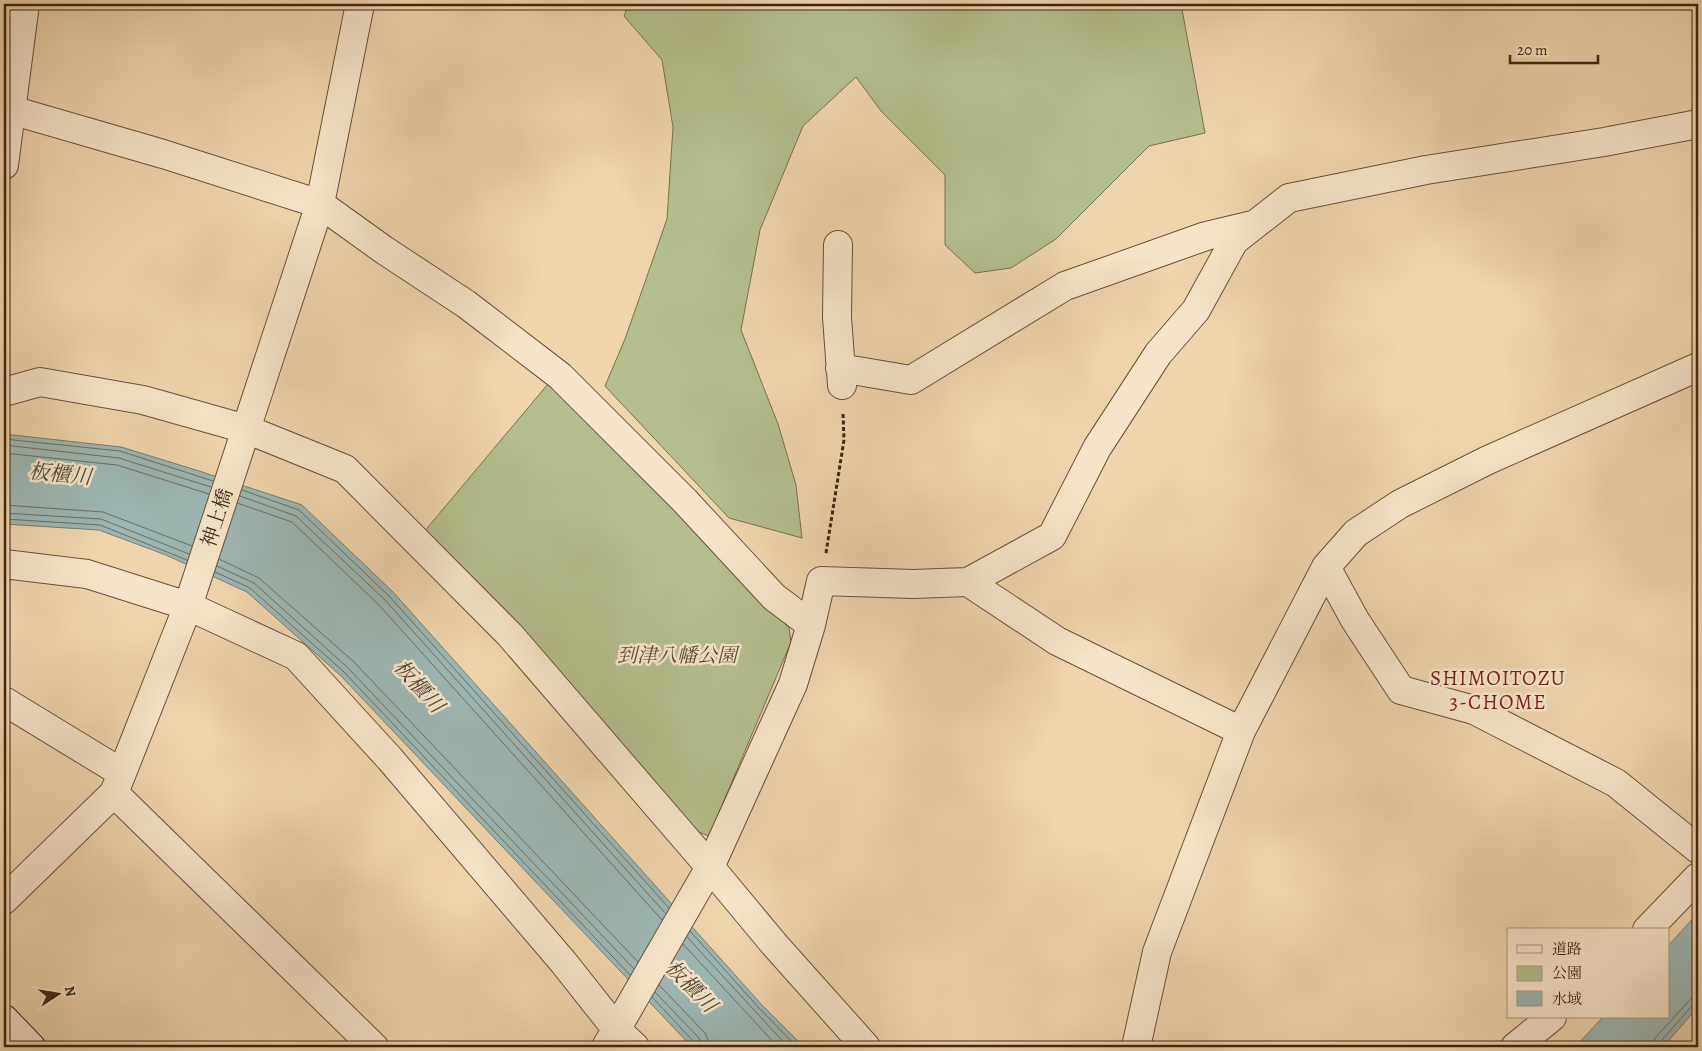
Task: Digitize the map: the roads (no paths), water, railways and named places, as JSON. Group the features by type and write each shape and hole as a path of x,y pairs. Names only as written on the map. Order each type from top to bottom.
{"street":[{"path":"4,165 8,109 25,4"},
{"name":"神上橋","path":"118,783 188,606 320,204 360,4"},
{"path":"8,109 163,154 320,204 384,250 466,304 560,376 685,501 774,597 811,625"},
{"path":"4,564 88,574 188,606 296,656 390,759 622,1033 710,866 793,684 811,625 821,581 913,584 968,582 1052,536 1098,448 1158,354 1196,310 1234,241 1289,198 1426,170 1604,142 1698,124"},
{"path":"838,245 837,317 841,377 912,380 1065,286 1206,236 1256,224"},
{"path":"1136,1047 1157,952 1242,731 1326,567 1356,533 1400,504 1488,460 1698,367"},
{"path":"4,392 40,382 143,400 246,430 345,469 510,635 710,866 774,944 866,1047"},
{"path":"1326,567 1355,620 1401,690 1474,710 1616,783 1698,849"},
{"path":"968,582 1057,641 1242,731"},
{"path":"4,701 118,783 374,1047"},
{"path":"4,900 118,783"},
{"path":"1649,928 1698,877"},
{"path":"1515,1047 1551,1018"},
{"path":"4,1019 31,1047"}],"water":[{"name":"板櫃川","path":"4,434 121,447 302,505 393,592 761,1004 804,1047 692,1047 341,676 247,592 166,555 99,530 4,524"},
{"path":"1698,913 1698,1007 1663,1047 1575,1047 1602,1018 1670,1018 1670,944"}],"district":[{"name":"SHIMOITOZU 3-CHOME","path":"1498,690"}],"park label":[{"name":"到津八幡公園","path":"677,655"}]}
